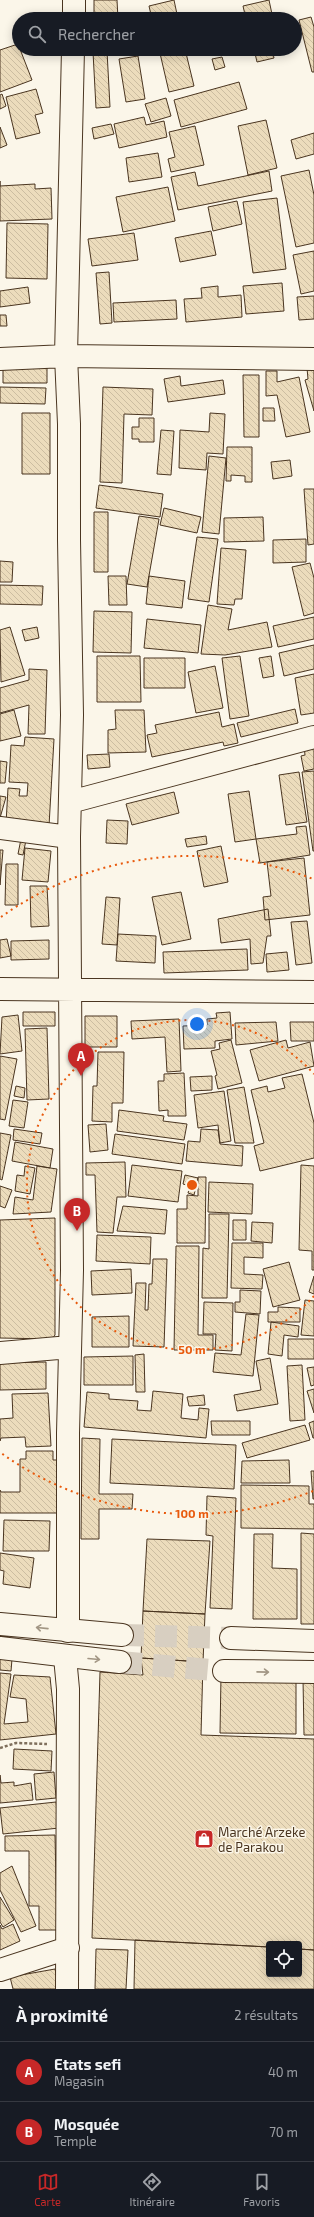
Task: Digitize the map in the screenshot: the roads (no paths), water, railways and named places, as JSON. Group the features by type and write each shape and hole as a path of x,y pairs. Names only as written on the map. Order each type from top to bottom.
{"street":[{"path":"74,0 74,12"},
{"path":"68,1631 68,1433 72,1270 72,989 69,837 72,715 69,424 66,356 73,56"},
{"path":"0,358 66,356 314,358"},
{"path":"70,802 314,737"},
{"path":"0,828 69,837"},
{"path":"0,989 314,992"},
{"path":"0,1353 70,1347"},
{"path":"0,1624 122,1635"},
{"path":"231,1638 314,1641"},
{"path":"0,1648 65,1657 120,1662"},
{"path":"65,1657 68,1689 67,1989"},
{"path":"224,1671 314,1672"},
{"path":"0,1970 68,1948"}],"tunnel":[{"path":"122,1635 231,1638"},
{"path":"120,1662 224,1671"}],"place":[{"name":"Etats sefi","path":"81,1076"},
{"name":"Mosquée","path":"77,1231"},
{"name":"Marché Arzeke de Parakou","path":"204,1839"}]}
